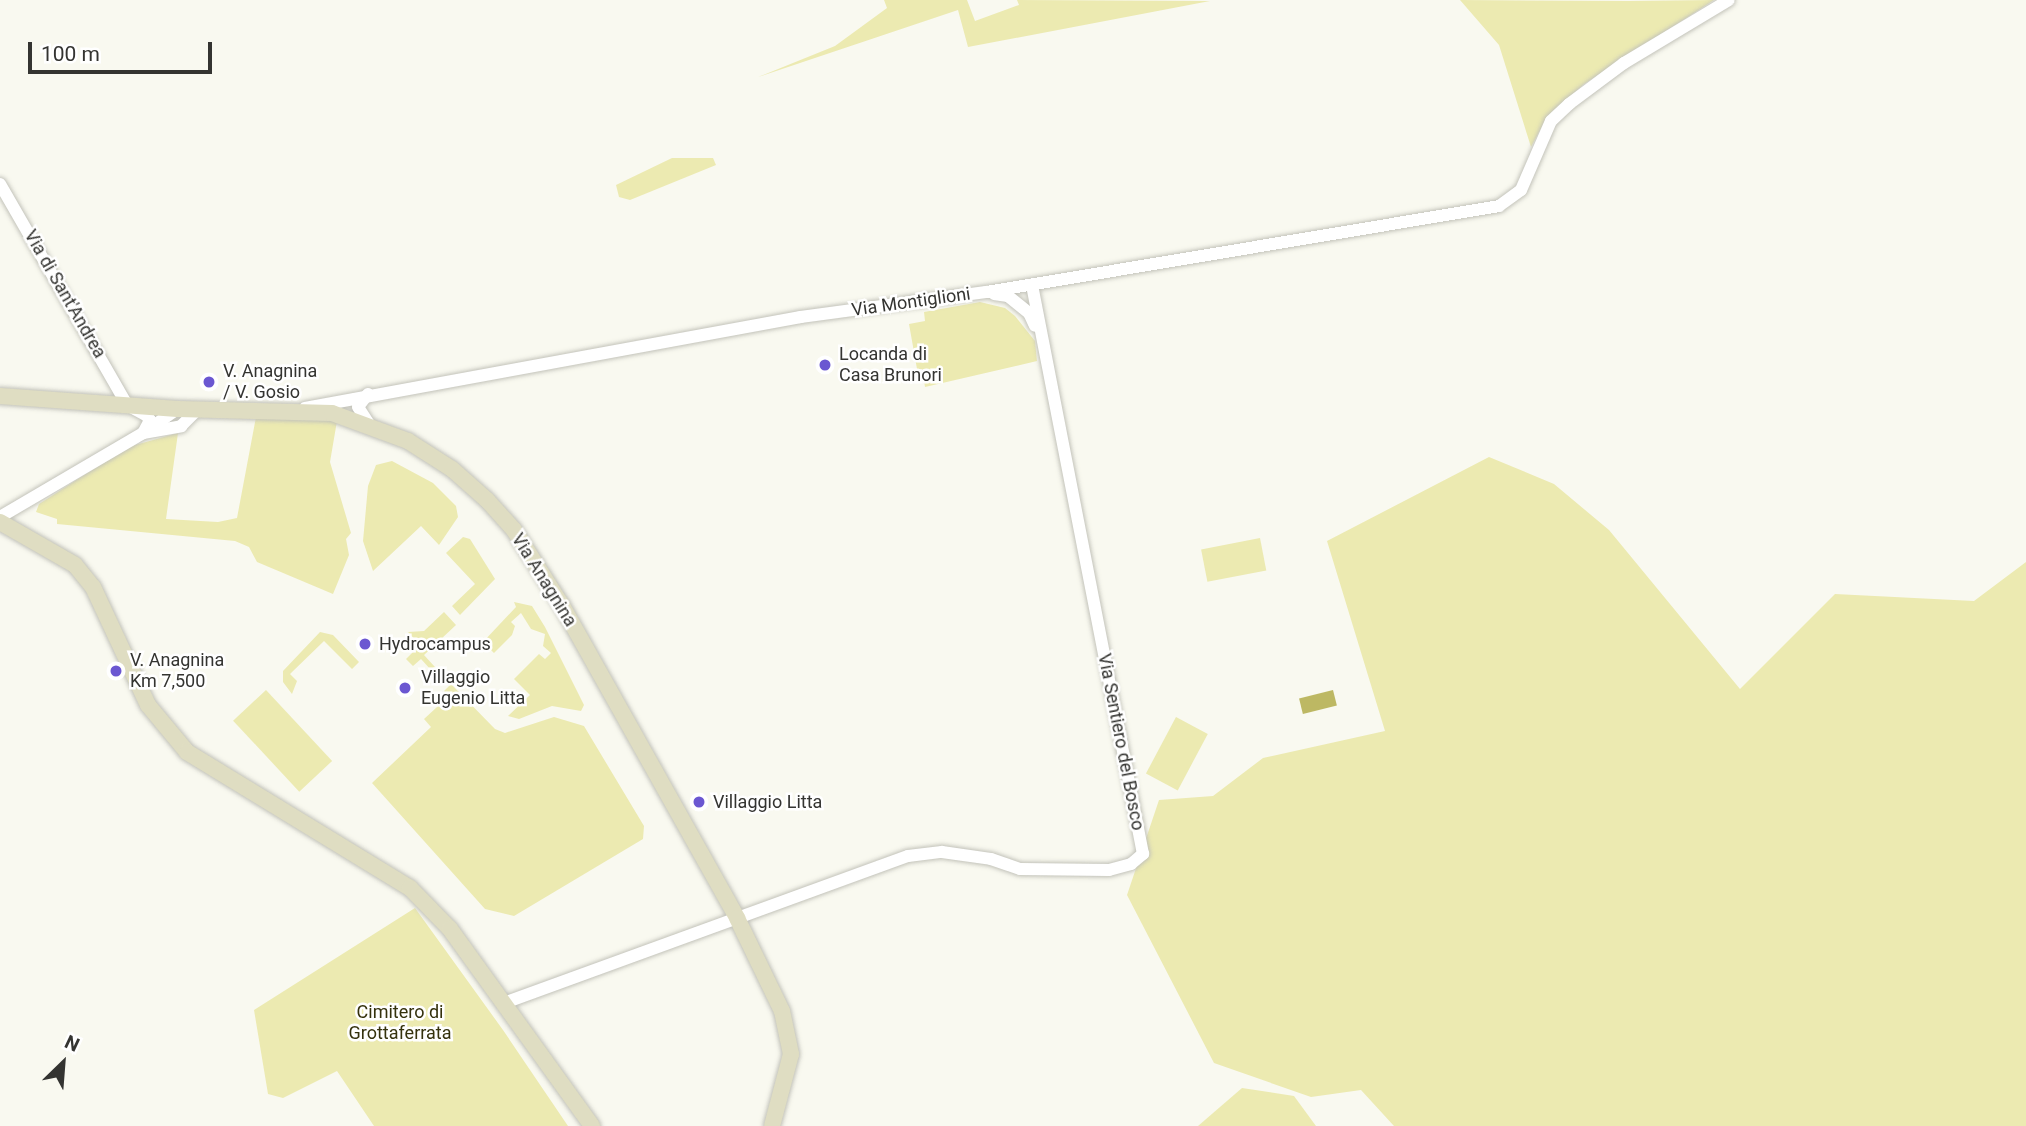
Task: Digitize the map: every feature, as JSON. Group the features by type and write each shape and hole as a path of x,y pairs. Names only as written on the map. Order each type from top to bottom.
{"main road":[{"name":"Via Anagnina","path":"0,396 197,410 297,410 332,413 369,424 408,441 452,469 514,530 561,604 737,918 782,1011 791,1054 772,1126"},
{"path":"0,519 75,565 93,587 148,705 187,752 410,888 450,929 592,1126"}],"street":[{"name":"Via Montiglioni","path":"297,410 368,394 801,317 1032,285 1178,257 1499,206 1521,190 1551,121 1569,104 1624,62 1729,0"},
{"name":"Via di Sant'Andrea","path":"0,184 127,405 143,411 150,420 143,433"},
{"name":"Via Sentiero del Bosco","path":"504,1003 908,856 952,853 1020,869 1109,870 1131,864 1143,853 1032,285"},
{"name":"Via Sentiero del Bosco","path":"987,292 1008,296 1029,313 1042,343"},
{"path":"368,394 358,407 369,424"},
{"path":"0,519 178,409"},
{"path":"143,433 181,426 197,410"}],"green space":[{"path":"884,0 967,0 975,21 1019,5 1017,0 1210,1 968,47 958,10 758,77 835,46 887,8"},
{"path":"1460,0 1714,0 1584,84 1547,117 1531,147 1499,45"},
{"path":"672,158 713,158 716,165 630,200 619,197 616,185"},
{"path":"980,302 1005,308 1015,316 1035,341 1037,361 925,387 922,369 917,369 909,324 925,321 924,312"},
{"path":"256,417 337,421 330,462 351,533 346,539 349,555 333,594 257,562 249,547 235,541 57,524 57,519 36,512 39,504 128,447 178,433 166,519 218,522 237,518"},
{"path":"1489,457 1554,484 1609,530 1740,689 1835,594 1974,601 2026,562 2026,1126 1394,1126 1361,1090 1311,1097 1214,1063 1127,895 1159,800 1213,796 1263,758 1385,731 1327,541"},
{"path":"392,461 433,483 456,506 458,517 439,545 421,526 373,571 363,541 368,486 376,465"},
{"path":"463,537 470,539 495,579 460,615 452,606 475,584 446,553"},
{"path":"1260,538 1266,570 1207,582 1201,549"},
{"path":"514,602 532,606 545,627 584,705 581,711 552,706 519,719 508,716 530,695 514,679 539,654 545,659 551,653 543,646 545,634 531,629 521,613 511,622 515,626 512,635 494,653 483,642 516,607"},
{"path":"444,612 456,625 424,655 445,678 441,681 421,659 413,666 406,659 420,645 408,632 424,631"},
{"path":"320,632 333,635 359,662 352,669 324,641 290,674 297,681 292,694 283,682 283,671"},
{"path":"451,684 495,729 505,733 554,717 584,726 644,826 643,839 514,916 485,909 372,783 431,727 424,719 449,696 444,691"},
{"path":"266,690 332,761 299,792 233,721"},
{"path":"1176,717 1208,734 1178,790 1146,774"},
{"name":"Cimitero di Grottaferrata","path":"415,908 568,1126 374,1126 337,1071 283,1098 268,1094 254,1010"},
{"path":"1242,1088 1294,1096 1316,1126 1198,1126"}],"shaded area":[{"path":"1333,690 1337,706 1303,714 1299,698"}],"place":[{"name":"Locanda di Casa Brunori","path":"825,365"},
{"name":"V. Anagnina / V. Gosio","path":"209,382"},
{"name":"Hydrocampus","path":"365,644"},
{"name":"V. Anagnina Km 7,500","path":"116,671"},
{"name":"Villaggio Eugenio Litta","path":"405,688"},
{"name":"Villaggio Litta","path":"699,802"}]}
